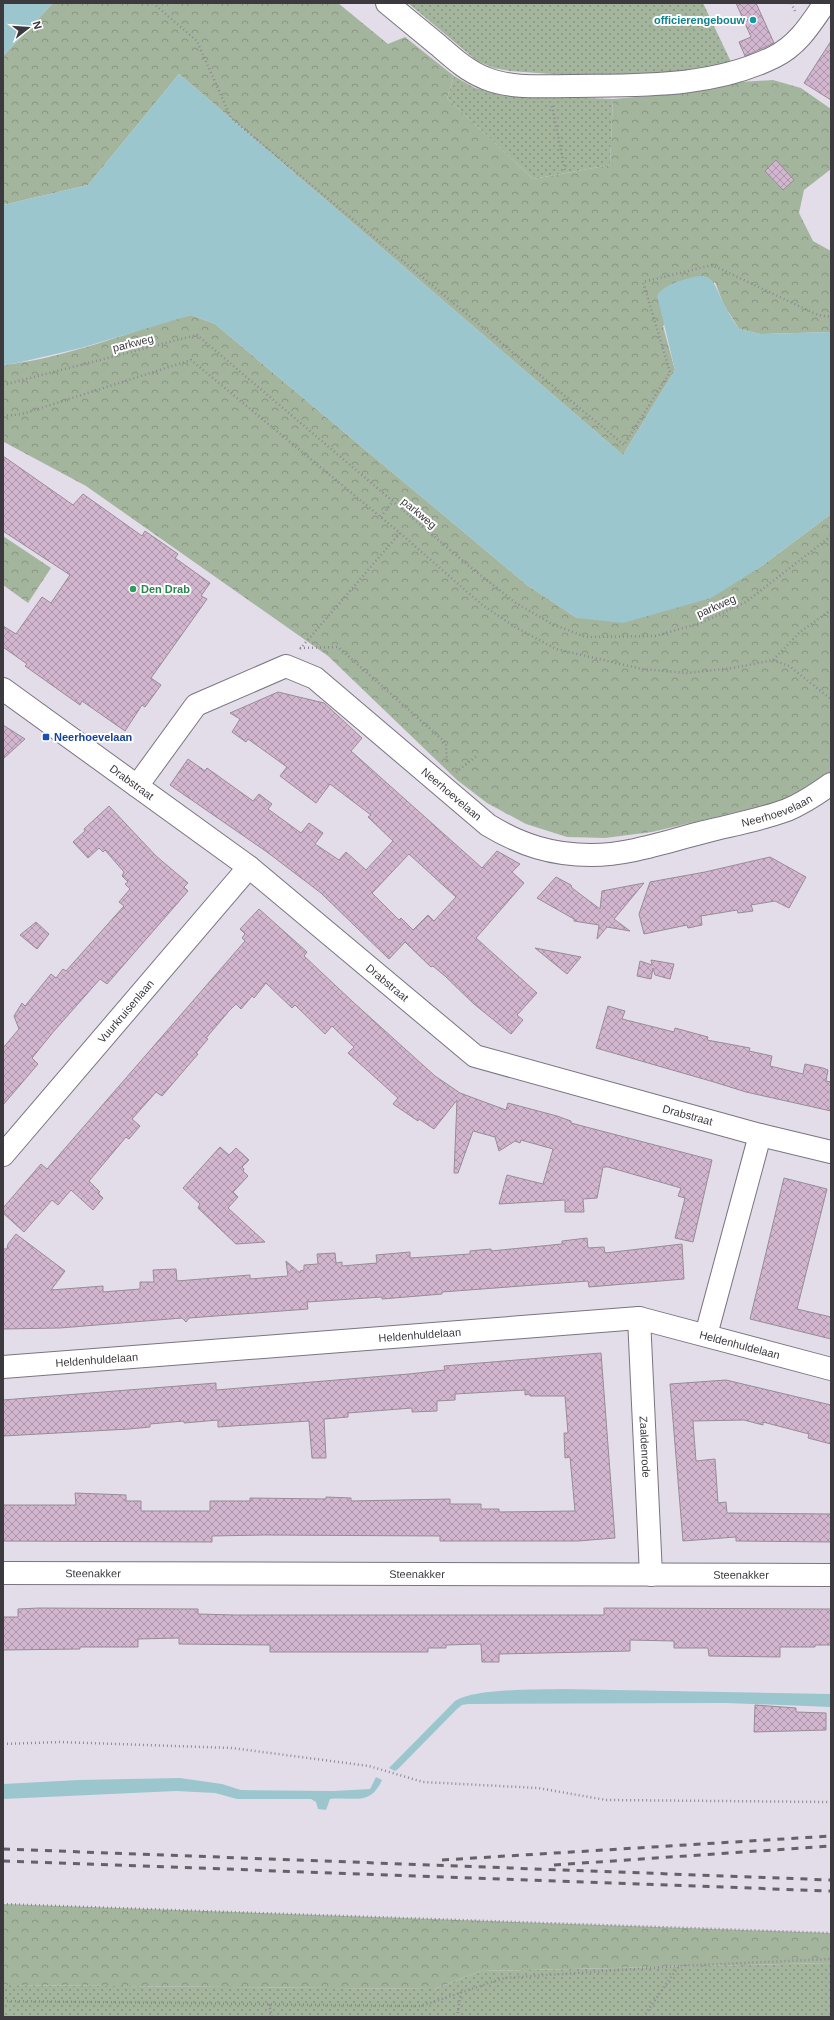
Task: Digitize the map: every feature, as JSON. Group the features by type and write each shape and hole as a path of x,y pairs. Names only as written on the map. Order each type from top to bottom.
{"street":[{"path":"387,3 469,71 486,79 513,85 548,86 650,85 694,81 734,73 774,57 798,41 825,3"},
{"path":"137,786 196,705 286,666"},
{"name":"Neerhoevelaan","path":"286,666 315,678 448,785 488,825 512,839 561,853 592,855 626,852 787,810 815,796 831,784"},
{"name":"Drabstraat","path":"3,689 249,867 475,1056 760,1135 831,1152"},
{"name":"Vuurkruisenlaan","path":"3,1155 249,867"},
{"path":"706,1335 760,1135"},
{"name":"Heldenhuldelaan","path":"3,1367 639,1318 831,1369"},
{"name":"Zaaldenrode","path":"639,1318 651,1575"},
{"name":"Steenakker","path":"3,1573 651,1575 831,1574"}],"path":[{"path":"153,3 198,41 231,118 624,446 670,372 643,282 712,265 818,315 831,317"},
{"path":"548,86 565,170"},
{"name":"parkweg","path":"3,385 197,335 516,603 552,624 586,637 655,636 701,623 746,602 831,536"},
{"path":"3,416 22,414 191,360 381,517 481,604 515,626 556,649 642,669 687,673 733,668 773,660 789,666 831,699"},
{"path":"381,517 393,501"},
{"path":"286,666 400,533"},
{"path":"773,660 800,632 831,610"},
{"path":"301,648 338,647 446,742 448,785"},
{"path":"448,785 478,755"},
{"path":"3,1744 60,1742 232,1748 369,1766 423,1782 538,1788 606,1800 831,1802"},
{"path":"3,1904 831,1933"},
{"path":"3,2001 421,2006 504,1978 679,1966 831,1959"},
{"path":"643,2017 679,1966"},
{"path":"456,2017 461,1992"},
{"path":"269,2004 272,2017"}],"green space":[{"path":"53,3 338,3 388,44 405,37 454,76 447,98 533,179 610,165 613,99 694,92 739,82 773,80 801,88 831,109 831,169 804,190 799,213 813,241 831,251 831,332 760,334 739,329 723,303 715,282 663,326 675,370 623,455 179,74 88,185 3,205 3,56"},
{"path":"408,3 703,3 732,64 696,75 608,78 510,71 494,68 477,61"},
{"path":"454,76 475,88 513,95 613,99 610,165 533,179 447,98"},
{"path":"191,315 215,324 527,585 577,618 759,568 831,514 831,774 809,791 775,803 652,832 605,838 567,837 526,824 487,803 457,780 328,656 86,486 4,442 3,444 3,365 75,350"},
{"path":"3,536 51,568 28,603 3,585"},
{"path":"3,1904 831,1933 831,1963 481,1971 434,1989 3,1985"},
{"path":"831,1963 831,2017 3,2017 3,1985 434,1989 481,1971"}],"water":[{"path":"3,3 53,3 3,56"},
{"path":"179,74 623,455 675,370 657,295 670,285 695,277 707,277 714,284 739,329 760,334 831,332 831,514 759,568 711,598 623,623 577,618 527,585 215,324 191,315 81,348 3,365 3,205 88,185"},
{"path":"561,1689 831,1694 831,1707 726,1703 468,1704 462,1705 457,1709 398,1769 395,1771 389,1768 455,1701 477,1694 491,1692"},
{"path":"376,1777 382,1780 372,1794 366,1797 353,1799 330,1799 326,1810 318,1809 316,1802 311,1799 237,1799 215,1793 176,1791 3,1799 3,1784 79,1780 180,1778 222,1784 241,1790 334,1791 370,1789"}],"building":[{"name":"officierengebouw","path":"736,3 756,3 774,43 745,56 739,42 751,37"},
{"path":"831,41 831,100 804,83"},
{"path":"776,160 794,180 783,190 765,171"},
{"name":"Den Drab","path":"3,456 73,505 83,494 142,536 145,531 178,554 175,558 210,583 201,596 207,599 151,678 161,685 145,707 142,705 125,731 82,701 80,705 25,666 27,664 3,647 3,626 16,634 42,597 51,603 70,575 3,531"},
{"path":"278,692 324,703 362,738 351,751 482,868 497,851 520,864 512,872 524,883 476,938 537,993 517,1015 523,1020 511,1034 474,1004 445,976 433,966 431,967 405,942 389,959 321,893 267,852 170,785 188,759 205,771 207,768 253,801 259,794 272,804 268,809 301,833 309,823 323,833 315,844 339,860 346,852 366,870 393,841 368,817 371,815 330,784 316,803 280,776 287,767 248,739 246,742 232,732 240,719 230,713","holes":["409,854 456,897 434,921 428,915 413,930 401,918 399,920 372,893"]},
{"path":"3,725 25,739 3,759"},
{"path":"109,806 156,856 188,883 184,887 188,891 107,984 100,979 54,1031 32,1058 38,1064 3,1105 3,1048 19,1029 14,1016 22,1003 25,1006 51,974 56,978 63,969 66,971 124,906 119,902 130,889 125,884 128,882 122,876 124,872 105,850 103,852 99,848 88,858 73,842 85,831 84,829"},
{"path":"770,857 806,877 789,908 775,901 751,905 753,911 738,913 737,910 701,916 702,925 688,928 687,925 644,934 639,914 650,882 705,872"},
{"path":"556,877 571,885 572,888 600,909 602,891 644,883 614,919 630,931 607,927 597,939 599,925 574,921 574,919 537,898"},
{"path":"259,909 307,952 304,956 353,1002 435,1076 460,1093 506,1110 508,1103 557,1116 571,1121 571,1123 712,1160 693,1242 675,1238 685,1198 678,1196 681,1188 608,1167 603,1167 597,1198 583,1199 584,1212 565,1212 565,1200 499,1204 507,1175 543,1184 553,1149 521,1140 520,1143 515,1141 499,1151 495,1137 473,1131 458,1173 454,1173 457,1100 434,1129 419,1119 418,1121 393,1104 398,1098 348,1053 354,1047 332,1026 325,1034 295,1005 292,1008 266,983 254,998 252,996 241,1009 236,1004 229,1011 206,1038 208,1039 196,1053 198,1054 162,1096 156,1092 132,1119 140,1126 129,1139 126,1137 89,1181 100,1192 98,1193 103,1198 93,1210 71,1190 58,1205 52,1200 24,1232 3,1213 3,1208 41,1164 47,1169 245,941 242,938 245,934 240,929"},
{"path":"36,922 49,934 37,949 20,935"},
{"path":"535,948 581,957 567,974"},
{"path":"651,960 674,964 670,979 655,975 653,968 651,979 637,976 640,961 652,965"},
{"path":"608,1006 625,1011 622,1019 674,1032 675,1028 708,1037 707,1040 750,1048 749,1051 772,1056 770,1066 803,1074 805,1064 828,1070 826,1081 831,1082 831,1111 746,1092 596,1048"},
{"path":"220,1147 229,1155 236,1148 249,1160 242,1167 244,1169 243,1171 248,1176 233,1192 238,1197 228,1208 265,1242 236,1244 198,1208 200,1204 183,1188"},
{"path":"784,1178 827,1189 797,1309 831,1317 831,1339 750,1319"},
{"path":"16,1234 65,1271 51,1290 103,1286 103,1292 140,1289 140,1282 154,1282 153,1270 176,1269 177,1281 250,1275 250,1279 288,1276 286,1261 300,1273 300,1271 304,1270 304,1265 318,1264 317,1254 335,1253 336,1263 342,1262 342,1266 377,1263 376,1255 410,1252 410,1258 470,1254 470,1251 491,1249 491,1251 562,1244 562,1241 587,1238 588,1248 604,1247 605,1253 682,1244 684,1279 589,1287 588,1281 442,1292 442,1294 382,1299 382,1297 307,1302 308,1309 189,1318 186,1322 182,1318 60,1328 3,1329 3,1249 7,1249 8,1244"},
{"path":"601,1353 615,1538 578,1541 440,1541 440,1536 264,1535 212,1536 212,1542 3,1541 3,1505 76,1505 75,1493 126,1495 126,1501 141,1501 141,1511 210,1511 210,1501 250,1501 250,1498 326,1499 326,1497 351,1498 351,1501 450,1499 450,1504 481,1504 481,1509 499,1509 499,1512 575,1511 570,1457 565,1458 564,1433 568,1433 565,1396 530,1396 530,1394 525,1395 525,1390 455,1394 455,1400 437,1401 437,1411 412,1412 412,1408 348,1413 348,1417 324,1419 326,1458 312,1458 309,1421 218,1427 218,1420 184,1423 184,1421 150,1424 150,1427 129,1429 3,1436 3,1400 216,1383 216,1390 409,1374 445,1370 444,1366"},
{"path":"726,1380 831,1405 831,1444 808,1438 809,1434 763,1422 763,1425 744,1420 693,1421 696,1461 715,1459 718,1503 726,1502 727,1513 831,1514 831,1542 736,1541 736,1537 683,1541 670,1384"},
{"path":"604,1608 831,1609 831,1645 815,1645 815,1647 780,1647 780,1657 709,1656 708,1648 674,1648 674,1641 630,1640 630,1651 499,1654 499,1662 482,1662 481,1644 446,1645 446,1648 428,1648 428,1652 270,1652 270,1645 179,1644 179,1638 138,1639 138,1647 80,1647 80,1649 3,1650 3,1617 18,1617 18,1609 198,1609 198,1614 235,1615 604,1615"},
{"path":"755,1705 796,1708 796,1712 826,1713 826,1730 754,1732"}],"railway":[{"path":"442,1860 831,1836"},
{"path":"554,1865 831,1846"},
{"path":"3,1849 831,1880"},
{"path":"3,1861 831,1891"}],"place":[{"name":"officierengebouw","path":"753,20"},
{"name":"Den Drab","path":"133,589"},
{"name":"Neerhoevelaan","path":"46,737"}]}
